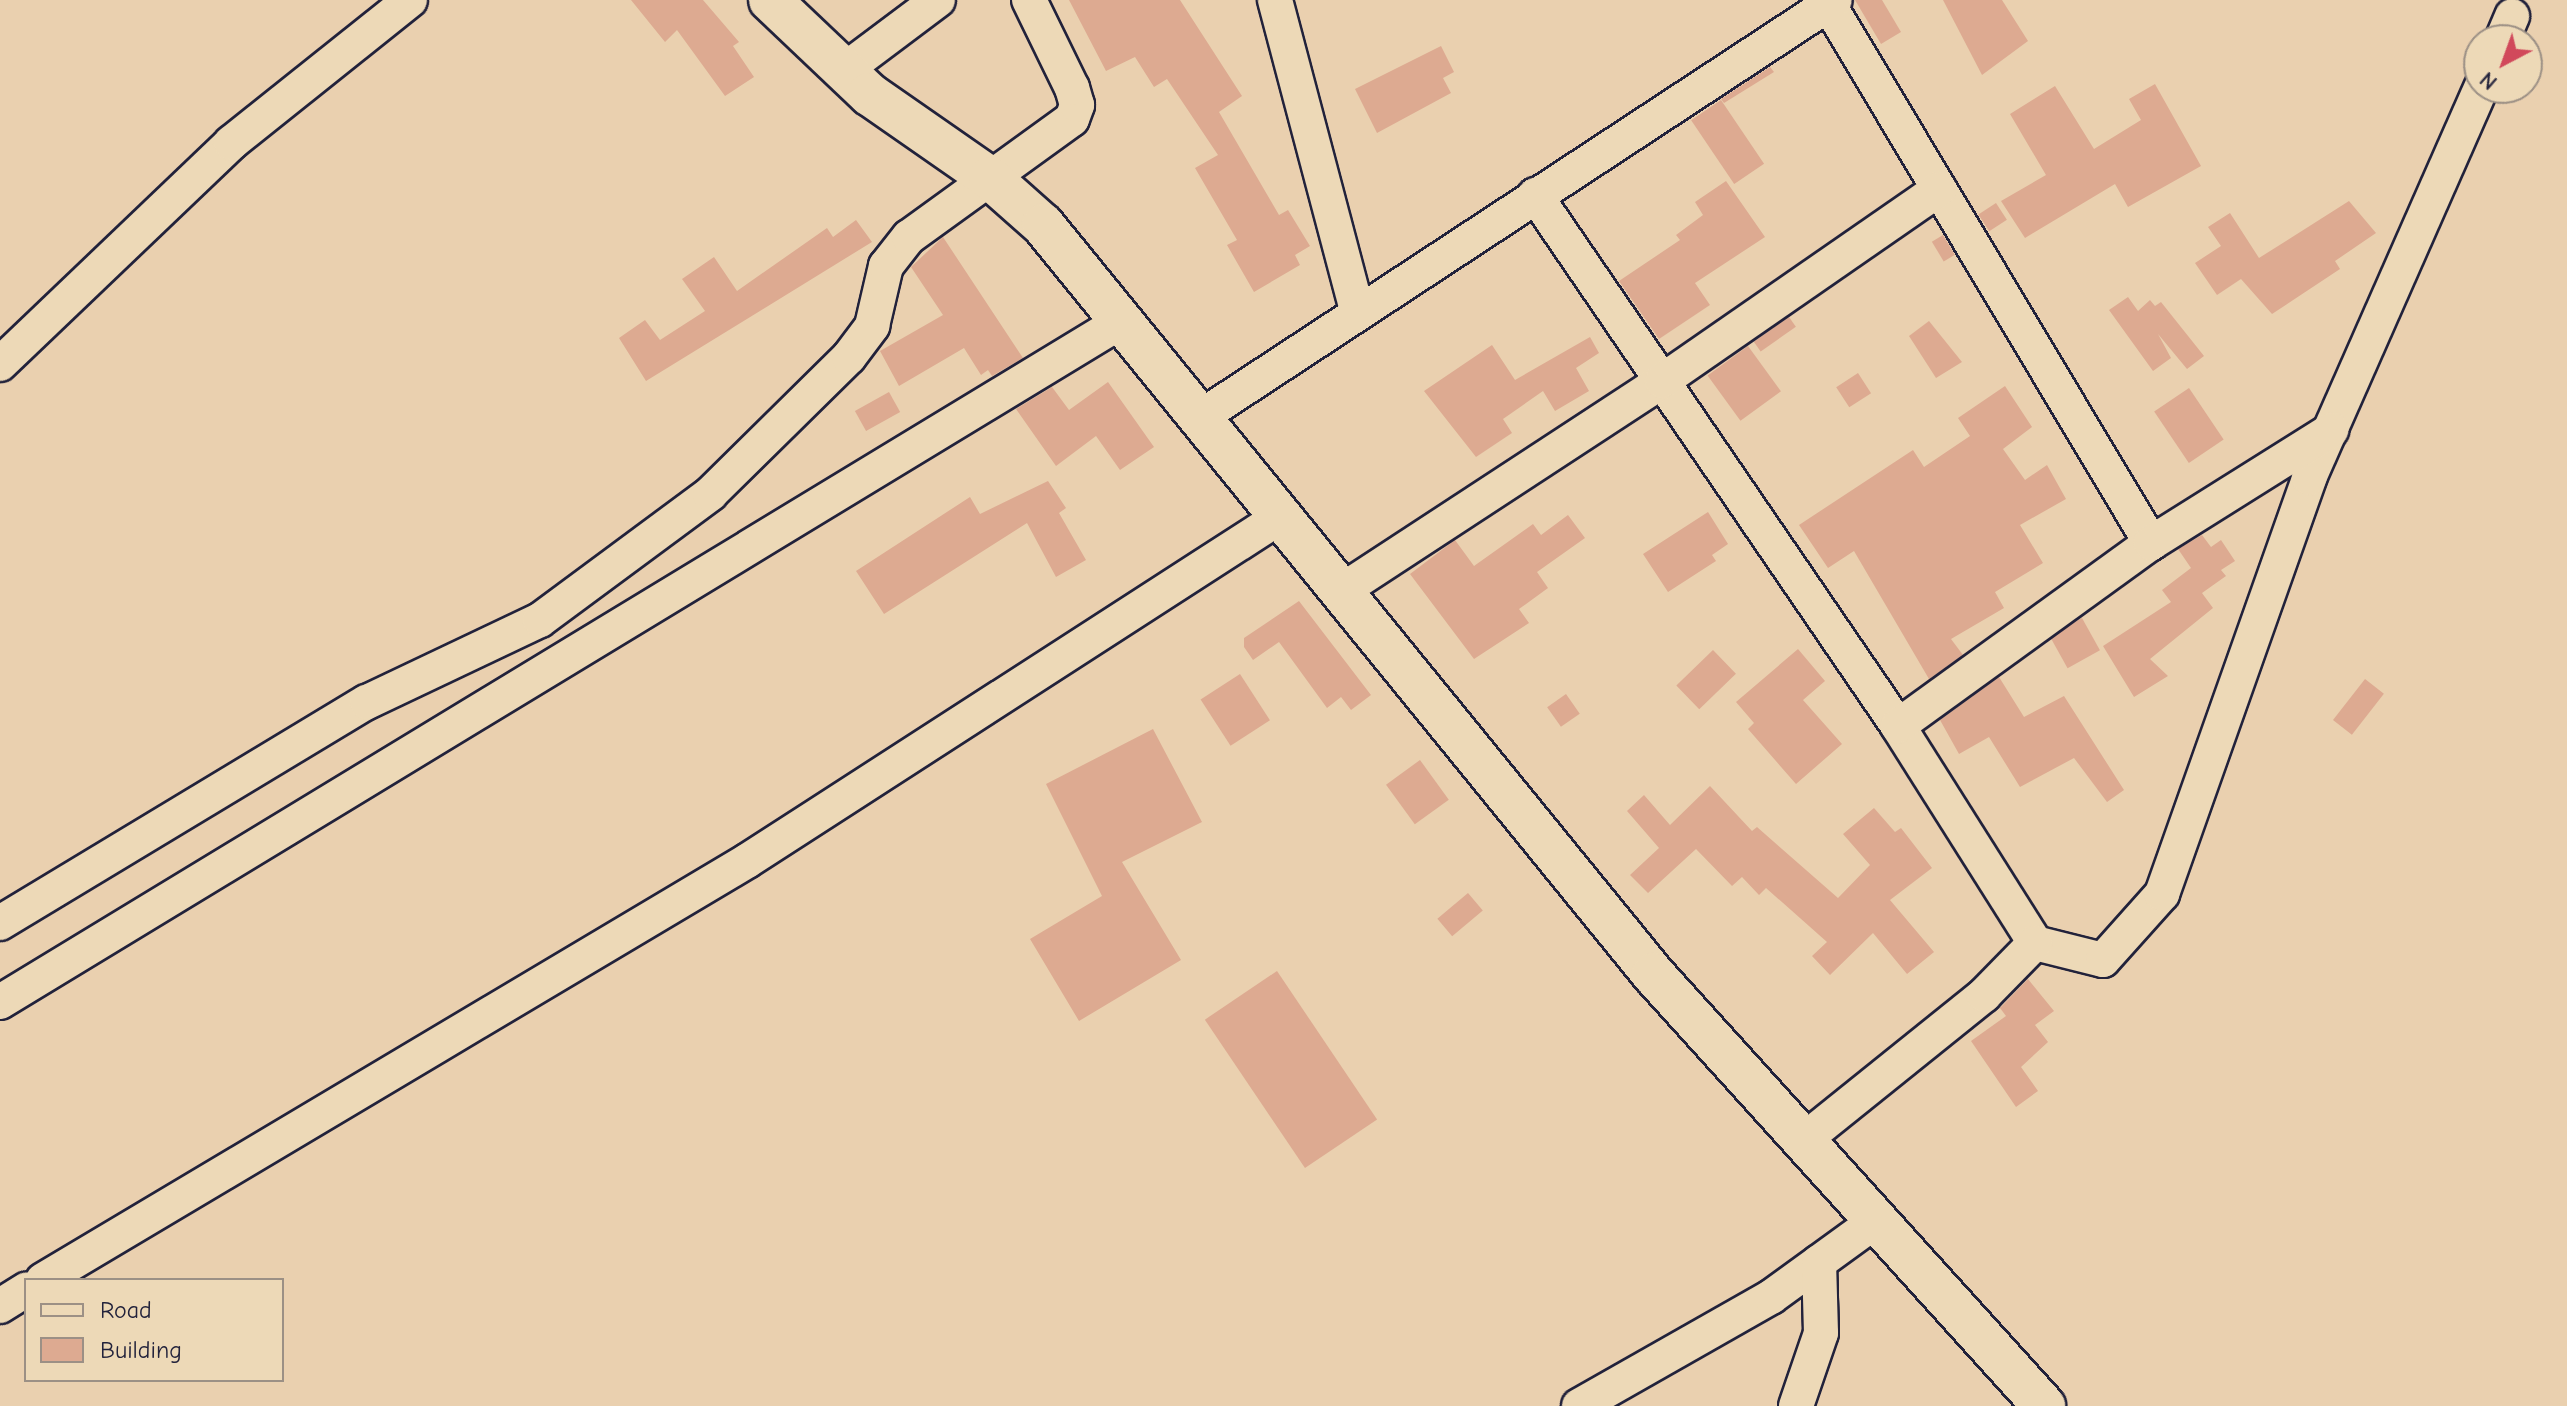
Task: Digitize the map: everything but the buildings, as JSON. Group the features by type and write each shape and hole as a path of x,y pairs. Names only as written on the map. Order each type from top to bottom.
{"street":[{"path":"0,364 231,143 410,0"},
{"path":"770,0 842,72 990,178 1043,225 1202,416 1280,517 1343,590 1653,974 1805,1139 1873,1223 2044,1406"},
{"path":"842,72 938,0"},
{"path":"0,923 367,702 540,620 604,578 710,494 849,357 872,326 886,266 909,237 1072,119 1077,105 1029,0"},
{"path":"1275,0 1357,311"},
{"path":"1202,416 1830,1 2151,543"},
{"path":"1535,195 1898,726 2035,943 2103,960 2162,894 2331,430 2474,104"},
{"path":"1343,590 1662,381 1939,189"},
{"path":"0,1002 1122,321"},
{"path":"1898,726 2151,543 2331,430"},
{"path":"46,1278 747,861 1280,517"},
{"path":"1805,1139 1984,995 2035,943"},
{"path":"1579,1406 1771,1297 1873,1223"},
{"path":"1796,1406 1821,1333 1819,1262"},
{"path":"0,1306 24,1291"}]}
